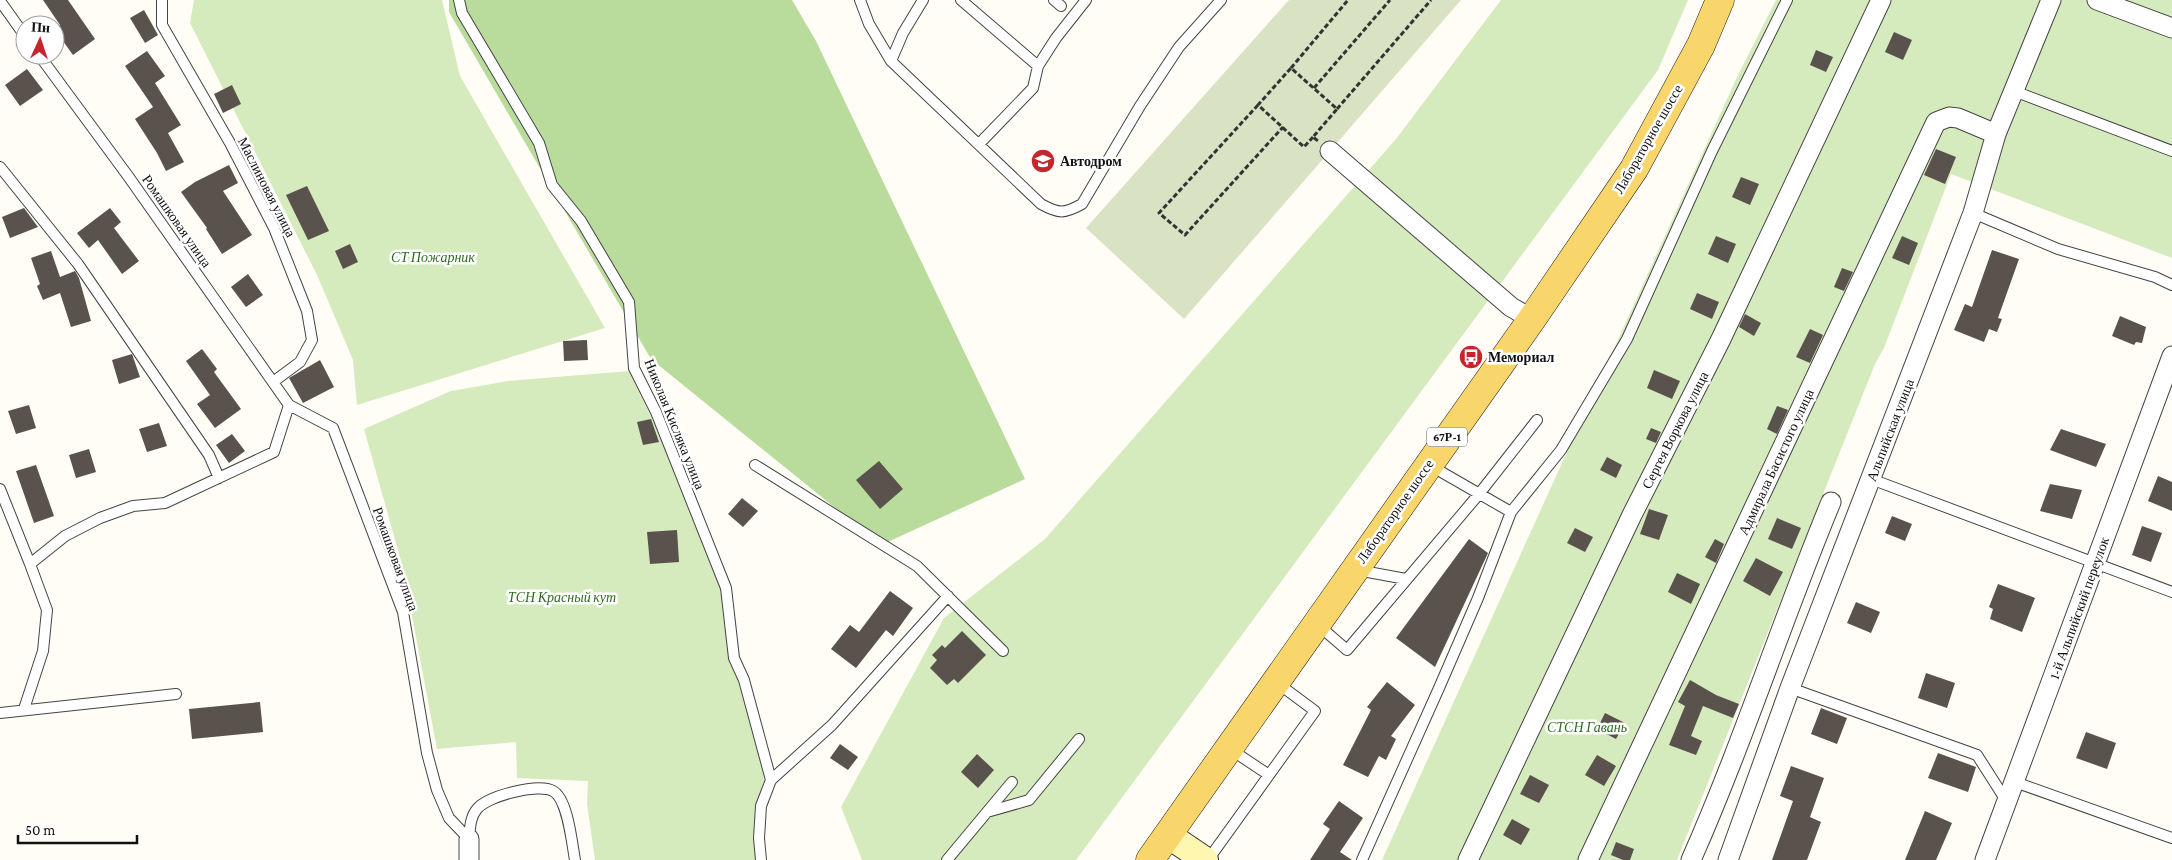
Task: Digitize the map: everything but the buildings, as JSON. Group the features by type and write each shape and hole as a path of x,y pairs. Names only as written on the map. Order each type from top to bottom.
{"main road":[{"name":"Лабораторное шоссе","path":"1150,860 1532,319 1634,169 1701,45 1720,0"},
{"path":"1168,835 1206,860"}],"street":[{"name":"Сергея Воркова улица","path":"1468,860 1632,515 1721,339 1881,0"},
{"name":"Альпийская улица","path":"1728,860 1790,688 1973,213 1996,134 2051,0"},
{"path":"2097,0 2172,28"},
{"name":"Адмирала Басистого улица","path":"1588,860 1936,122 1948,117 1958,118 1996,134"},
{"path":"1330,151 1511,307 1532,319"},
{"name":"1-й Альпийский переулок","path":"1985,860 2172,356"},
{"path":"1691,860 1713,810 1788,609 1831,502"},
{"path":"469,839 469,860"}],"lane":[{"name":"Маслиновая улица","path":"162,0 162,25 230,143 274,228 307,311 312,340 300,362 273,382"},
{"name":"Николая Кисляка улица","path":"459,0 462,13 538,143 552,185 582,221 629,302 634,368 656,412 726,588 734,658 744,680 771,780"},
{"path":"860,0 869,24 891,61 1041,204 1053,210 1067,212 1082,204 1140,106 1179,46 1221,0"},
{"path":"891,61 903,33 923,0"},
{"path":"961,0 1038,66"},
{"path":"979,144 1033,88 1038,66 1056,38 1086,0"},
{"path":"1362,860 1478,598 1511,512 1561,450 1627,339 1712,151 1787,0"},
{"path":"0,1 15,22"},
{"name":"Ромашковая улица","path":"46,65 128,176 289,405 333,428 403,612 427,753 437,790 449,818 469,839"},
{"path":"2014,91 2172,151"},
{"path":"0,167 78,264 209,455 219,478"},
{"path":"1973,213 2058,249 2155,277 2172,285"},
{"path":"30,564 65,536 100,518 133,506 165,503 274,452 289,405"},
{"path":"1316,624 1347,650 1479,494 1537,420"},
{"path":"1428,464 1511,512"},
{"path":"755,465 917,566 1003,651"},
{"path":"1871,479 2172,592"},
{"path":"0,489 47,610 43,651 24,709"},
{"path":"1354,570 1406,579"},
{"path":"761,860 759,838 762,806 771,780 832,725 948,596"},
{"path":"1206,860 1315,711 1276,682"},
{"path":"1790,688 1976,755 2008,802"},
{"path":"0,712 176,694"},
{"path":"986,812 1029,800 1079,739"},
{"path":"1229,748 1269,775"},
{"path":"947,860 1012,782"},
{"path":"2015,782 2172,838"},
{"path":"469,839 471,821 477,809 492,798 535,788 553,791 562,802 575,860"}],"path":[{"path":"1283,127 1185,236 1159,213 1291,68 1348,0"},
{"path":"1314,88 1390,0"},
{"path":"1258,105 1304,146 1431,0"},
{"path":"1291,68 1337,109"},
{"path":"1313,137 1330,151"}],"green space":[{"name":"СТ Пожарник","path":"194,0 442,0 460,76 605,328 357,405 353,360 317,275 190,23"},
{"path":"449,0 792,0 816,41 1025,479 881,545 651,359 449,12"},
{"path":"1289,0 1461,0 1184,319 1086,228"},
{"path":"1501,0 1688,0 1658,70 1076,860 862,860 841,807 944,618 1045,539 1396,139"},
{"name":"СТСН Гавань","path":"1776,0 2172,0 2172,258 1951,174 1884,348 1875,364 1677,860 1382,860 1737,77"},
{"name":"ТСН Красный кут","path":"629,371 665,446 724,591 764,756 763,860 595,860 587,804 588,781 517,778 516,742 437,749 403,568 364,429 451,391 508,381"}],"place":[{"name":"Автодром","path":"1043,161"},
{"name":"Мемориал","path":"1471,357"}]}
